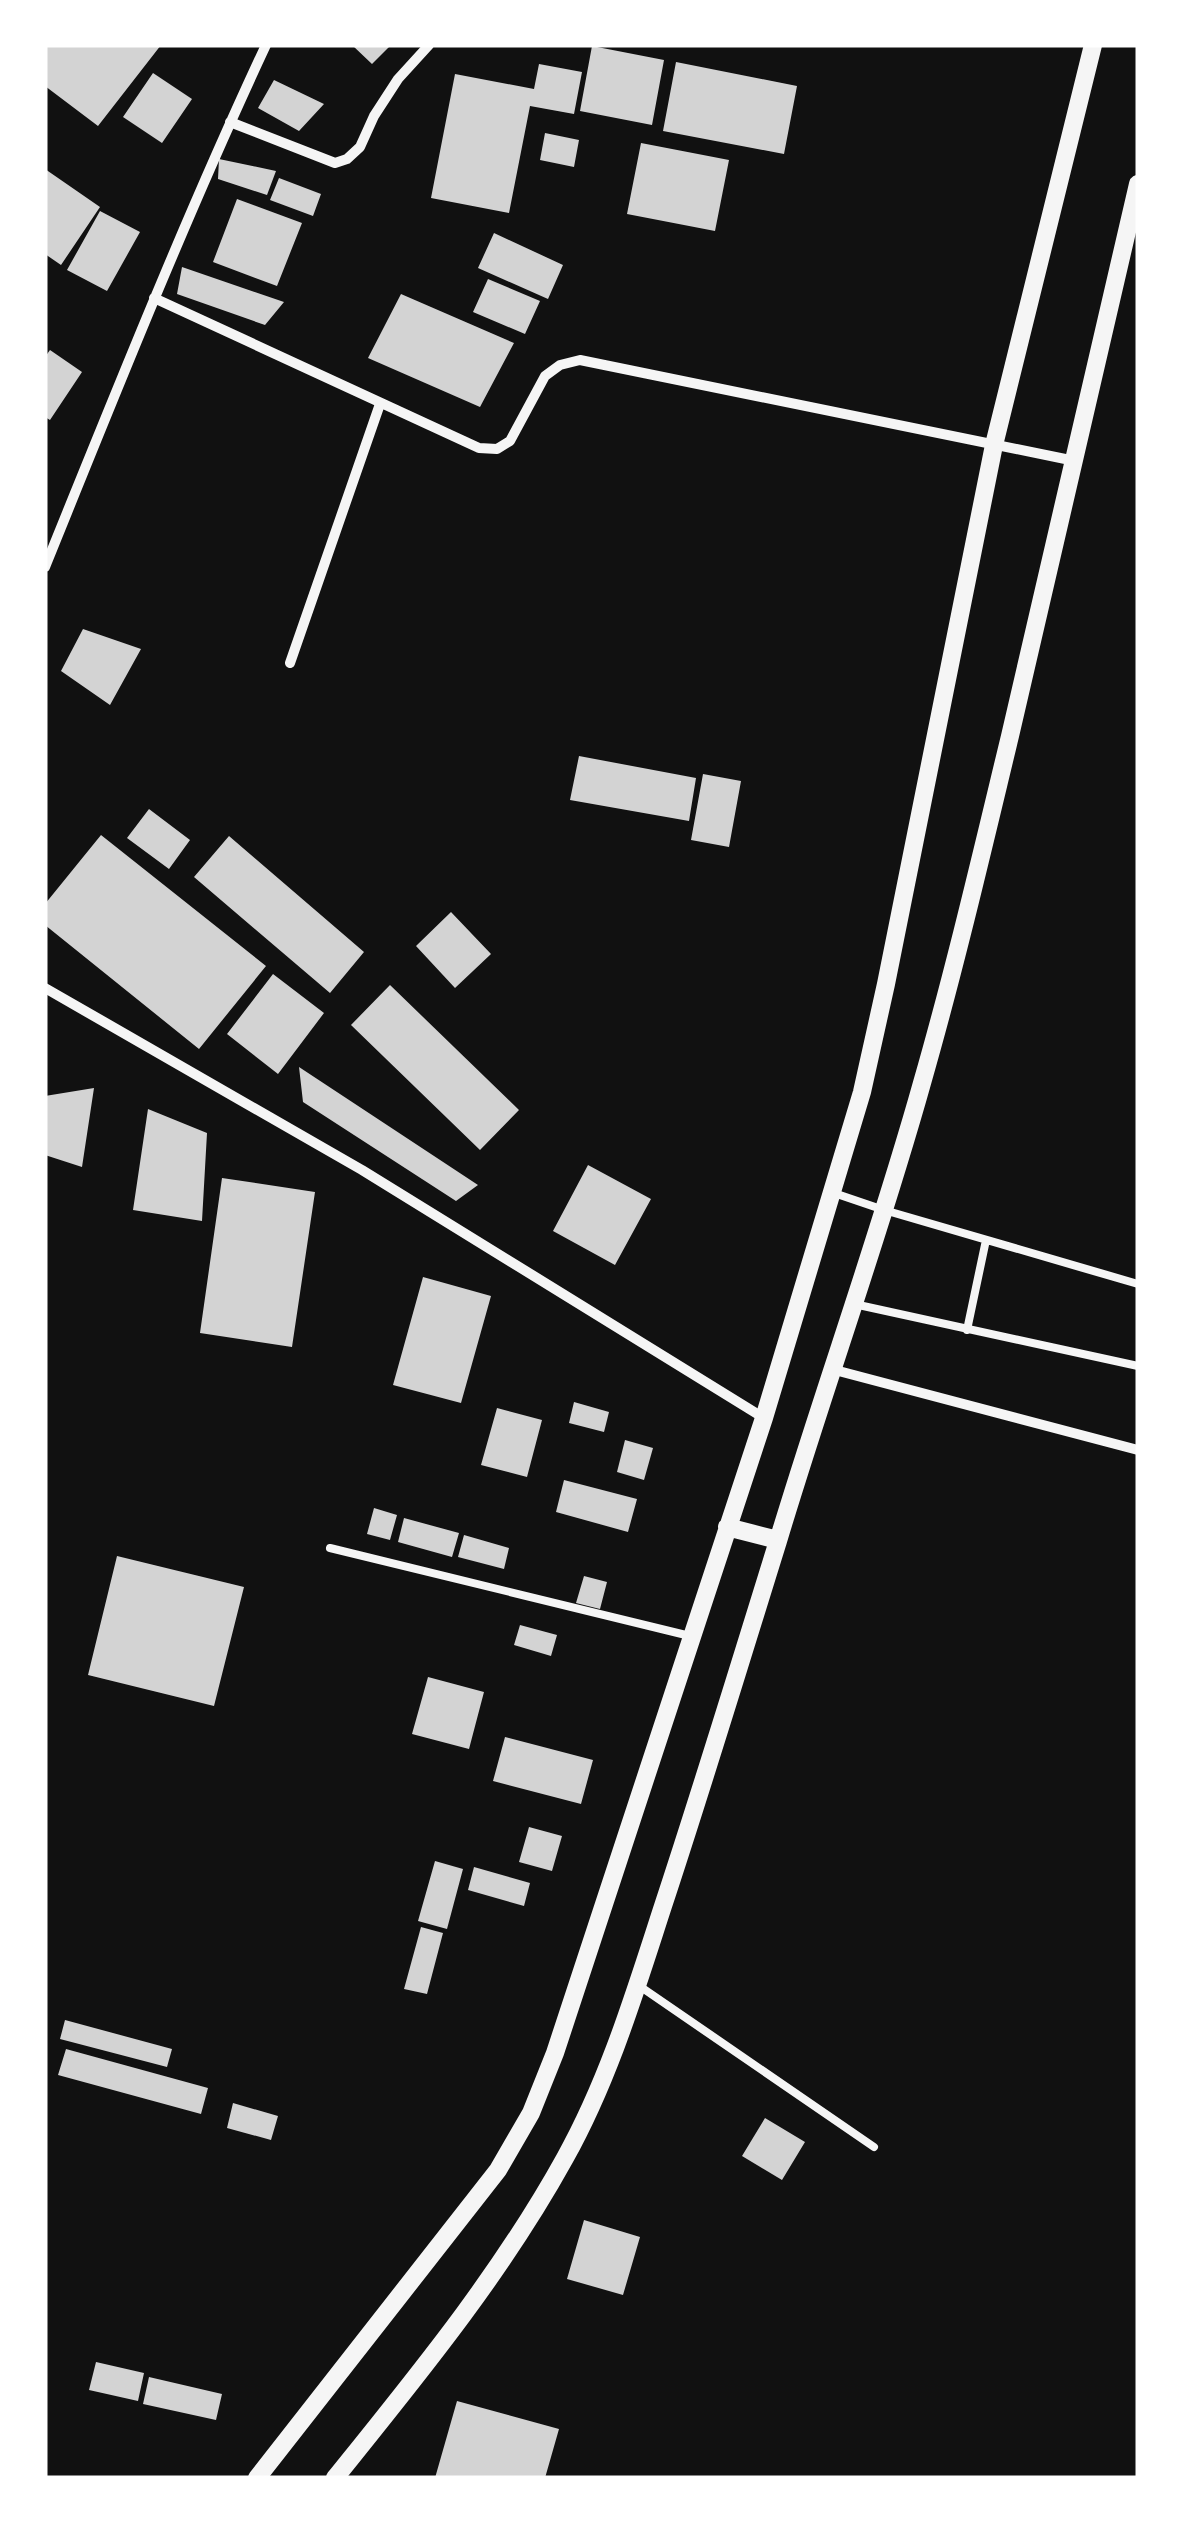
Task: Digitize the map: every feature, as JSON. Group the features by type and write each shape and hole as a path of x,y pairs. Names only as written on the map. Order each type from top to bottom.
{"street":[{"path":"45,566 154,298 266,45"},
{"path":"230,122 335,163 347,159 360,147 398,78 428,45"},
{"path":"257,2478 498,2170 530,2113 555,2053 764,1418 862,1092 994,445 1093,45"},
{"path":"334,2478 500,2264 546,2190 607,2070 638,1985 714,1754 922,1084 964,928 1138,184"},
{"path":"154,298 479,448 497,449 510,441 545,376 560,365 580,360 1076,461"},
{"path":"290,662 380,404"},
{"path":"45,988 362,1170 764,1418"},
{"path":"831,1369 1138,1450"},
{"path":"727,1527 778,1540"}],"lane":[{"path":"832,1192 1138,1284"},
{"path":"967,1330 986,1240"},
{"path":"853,1304 1138,1366"},
{"path":"330,1548 692,1636"},
{"path":"638,1985 874,2148"}],"building":[{"path":"45,45 161,45 98,126 45,86"},
{"path":"352,45 391,45 372,64"},
{"path":"592,46 664,60 652,125 580,111"},
{"path":"676,62 797,86 784,154 663,131"},
{"path":"539,64 582,72 574,114 530,106 509,213 431,198 455,74 534,89"},
{"path":"153,73 192,99 162,143 123,117"},
{"path":"274,80 324,104 299,131 258,108"},
{"path":"545,133 579,140 574,167 540,160"},
{"path":"641,143 729,160 715,231 627,214"},
{"path":"219,159 276,171 267,195 218,179"},
{"path":"45,169 100,207 61,265 45,254"},
{"path":"279,178 321,194 313,216 270,200"},
{"path":"237,199 302,223 277,286 213,262"},
{"path":"100,211 140,232 107,291 67,270"},
{"path":"494,233 563,265 548,299 478,268"},
{"path":"182,267 284,302 265,325 177,294"},
{"path":"488,279 540,301 525,334 473,312"},
{"path":"401,294 514,343 480,407 368,358"},
{"path":"50,350 82,372 50,420 45,417 45,357"},
{"path":"83,629 141,649 110,705 61,671"},
{"path":"579,756 696,778 689,821 570,800"},
{"path":"703,774 741,781 729,847 691,840"},
{"path":"149,809 190,840 169,869 127,838"},
{"path":"101,835 266,966 199,1049 45,925 45,904"},
{"path":"229,836 364,952 330,993 194,877"},
{"path":"451,912 491,954 455,988 416,946"},
{"path":"273,974 324,1013 278,1074 227,1034"},
{"path":"390,985 519,1110 480,1150 351,1025"},
{"path":"299,1067 478,1185 456,1201 303,1102"},
{"path":"94,1088 82,1167 45,1155 45,1096"},
{"path":"148,1109 207,1133 202,1221 133,1210"},
{"path":"588,1165 651,1199 615,1265 553,1231"},
{"path":"222,1178 315,1192 292,1347 200,1333"},
{"path":"423,1277 491,1296 461,1403 393,1385"},
{"path":"574,1402 609,1412 604,1432 569,1423"},
{"path":"497,1408 542,1420 527,1477 481,1465"},
{"path":"625,1440 653,1448 644,1480 617,1472"},
{"path":"564,1480 637,1499 628,1532 556,1512"},
{"path":"374,1508 397,1515 390,1540 367,1534"},
{"path":"404,1518 459,1533 452,1557 398,1542"},
{"path":"464,1535 509,1548 504,1569 458,1557"},
{"path":"117,1556 244,1587 214,1706 88,1675"},
{"path":"584,1576 607,1582 600,1609 576,1603"},
{"path":"520,1625 557,1635 551,1656 514,1645"},
{"path":"428,1677 484,1692 469,1749 412,1734"},
{"path":"505,1737 593,1760 581,1804 493,1781"},
{"path":"529,1827 562,1836 552,1871 519,1862"},
{"path":"435,1861 463,1869 447,1929 418,1921"},
{"path":"474,1867 530,1883 524,1906 468,1890"},
{"path":"421,1927 443,1933 427,1994 404,1989"},
{"path":"65,2020 172,2049 167,2067 60,2039"},
{"path":"66,2049 208,2088 201,2114 58,2075"},
{"path":"233,2103 278,2116 271,2140 227,2128"},
{"path":"765,2118 805,2142 782,2180 742,2156"},
{"path":"584,2220 640,2237 623,2295 567,2279"},
{"path":"96,2362 144,2373 138,2401 89,2390"},
{"path":"149,2377 222,2394 216,2420 143,2404"},
{"path":"457,2401 559,2429 545,2478 435,2478"}]}
